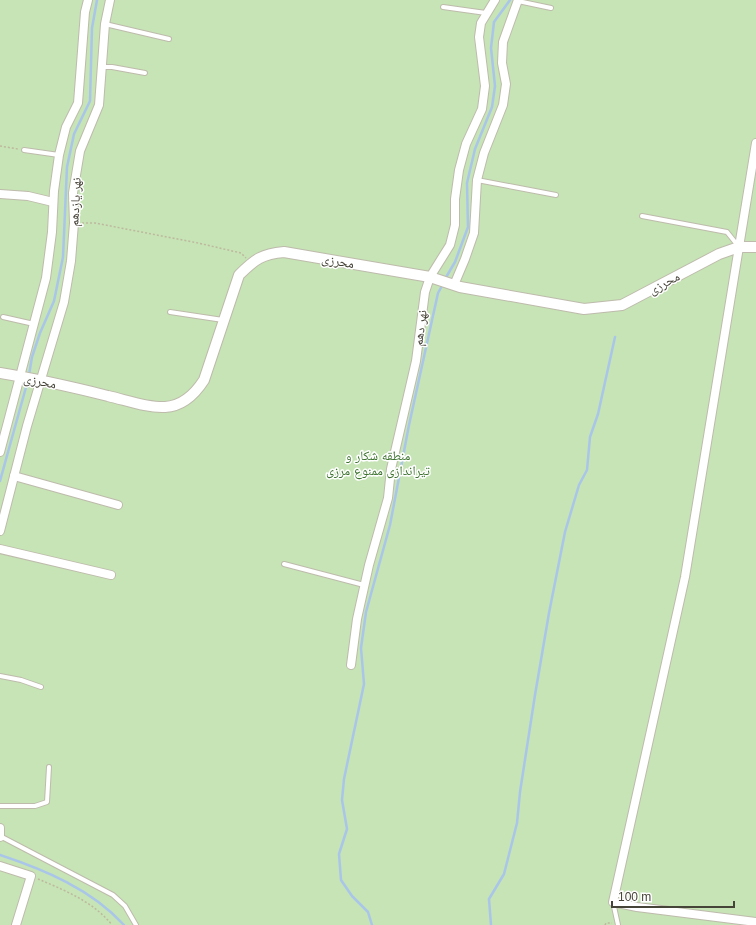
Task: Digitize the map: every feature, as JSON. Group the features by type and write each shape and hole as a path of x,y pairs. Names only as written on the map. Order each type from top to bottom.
{"street":[{"path":"0,452 23,377 34,324 46,278 59,155 66,127 78,103 85,12 88,0"},
{"name":"نهر یازدهم","path":"0,531 38,379 64,302 71,262 74,223 73,193 80,151 99,105 105,24 110,0"},
{"name":"نهر دهم","path":"350,665 365,586 388,498 391,468 416,361 425,292 450,245 455,225 455,199 459,170 466,144 482,109 485,86 479,37 481,23 494,0"},
{"path":"451,284 465,259 474,233 477,180 484,154 503,105 506,84 502,63 503,42 518,0"},
{"path":"756,144 685,577 613,902 637,907 756,922"},
{"path":"0,194 28,196 53,202"},
{"name":"محرزی","path":"0,373 38,379 148,405 166,407 181,403 195,394 204,380 239,276 252,262 266,254 284,252 433,278 451,284 584,309 622,305 719,254 739,247 756,246"},
{"path":"14,476 118,505"},
{"path":"0,549 111,575"},
{"path":"0,828 0,836"},
{"path":"0,866 31,876 16,925"}],"lane":[{"path":"518,0 551,8"},
{"path":"443,7 486,13"},
{"path":"105,24 169,39"},
{"path":"102,67 112,67 145,73"},
{"path":"24,150 59,155"},
{"path":"477,180 556,195"},
{"path":"642,216 727,232 739,247"},
{"path":"170,312 224,320"},
{"path":"3,317 34,324"},
{"path":"284,564 365,586"},
{"path":"0,676 21,680 41,687"},
{"path":"0,806 35,806 47,802 49,767"},
{"path":"0,836 113,895 125,906 136,925"},
{"path":"613,902 617,924"}],"path":[{"path":"0,146 24,150"},
{"path":"74,223 95,223 198,243 241,254 252,262"},
{"path":"31,876 67,892 101,913 112,925"},
{"path":"605,925 606,923 617,924"}],"green space":[{"name":"منطقه شکار و تیراندازی ممنوع مرزی","path":"0,0 756,0 756,925 0,925"}],"waterway":[{"path":"29,375 32,357 40,333 54,301 63,257 67,167 74,134 90,101 92,28 97,0"},
{"path":"445,279 455,262 468,227 467,183 475,149 492,107 495,86 491,48 494,22 510,0"},
{"path":"372,925 368,912 352,896 341,880 339,854 347,829 342,800 344,779 364,684 361,648 366,612 390,525 409,425 438,293 443,284"},
{"path":"491,925 489,899 504,874 517,823 520,792 535,695 565,532 579,485 587,470 590,437 598,414 615,337"},
{"path":"0,481 28,380"},
{"path":"0,855 50,874 82,891 111,912 124,925"}]}
